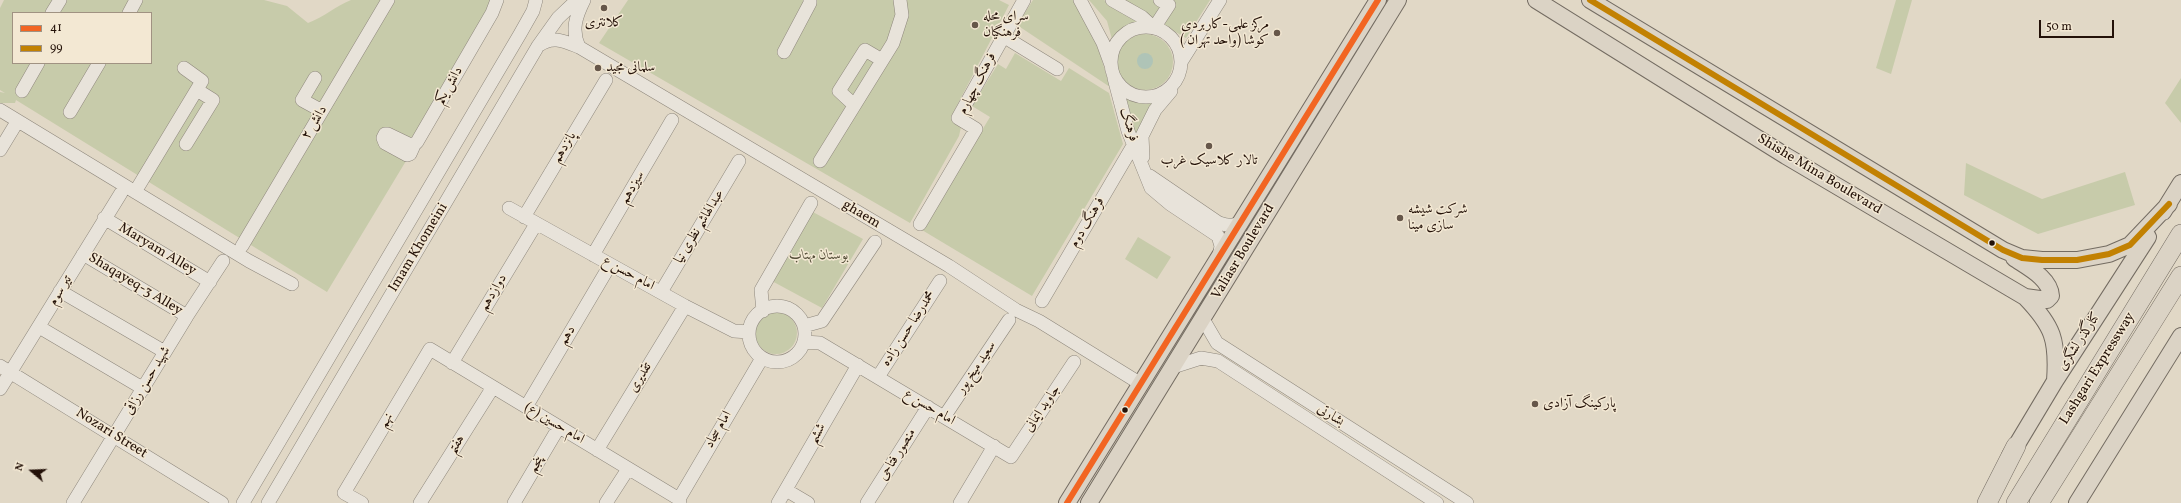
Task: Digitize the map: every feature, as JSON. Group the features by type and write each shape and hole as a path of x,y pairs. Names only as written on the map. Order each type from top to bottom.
{"highway":[{"name":"Lashgari Expressway","path":"2016,503 2181,234"},
{"name":"Lashgari Expressway","path":"2039,503 2181,276"},
{"path":"1987,503 2016,446"}],"main road":[{"name":"Valiasr Boulevard","path":"1067,503 1378,0"},
{"name":"Valiasr Boulevard","path":"1089,503 1398,0"},
{"name":"Shishe Mina Boulevard","path":"1536,0 1786,156 2025,297 2042,315 2049,328 2057,353 2055,380"},
{"path":"1590,0 2003,250 2050,286 2051,296 2047,300 2025,297"},
{"name":"کنارگذر لشگری","path":"1981,503 2055,380 2181,183"},
{"path":"2003,250 2022,258 2042,260 2077,260 2109,254 2130,245 2168,204"},
{"path":"1242,220 1242,224 1246,229 1252,231 1256,229"},
{"path":"1224,251 1231,250 1235,253 1237,262"},
{"path":"2077,503 2181,336"}],"street":[{"path":"53,12 60,0"},
{"path":"130,12 136,0"},
{"name":"دانش ۲","path":"242,246 388,0"},
{"name":"دانش یکم","path":"388,134 413,146 492,13 497,0"},
{"name":"Imam Khomeini","path":"243,503 520,34 533,11 536,0"},
{"name":"Imam Khomeini","path":"268,503 538,46 558,18 577,0"},
{"path":"579,47 575,39 575,22 584,0"},
{"path":"784,52 810,3 810,0"},
{"path":"820,161 893,42 902,15 900,0"},
{"name":"فرهنگ چهارم","path":"920,224 976,129 958,118 1024,0"},
{"name":"فرهنگ","path":"1080,0 1103,43 1113,73 1128,130 1151,188 1170,204 1216,228"},
{"path":"1112,0 1142,17 1154,28 1164,33 1173,40 1179,50 1181,62 1180,72 1170,93 1155,110 1142,136 1144,171"},
{"path":"1154,28 1169,5 1160,0"},
{"path":"1181,62 1220,0"},
{"name":"فرهنگ","path":"1154,28 1143,28 1132,31 1123,37 1116,46 1112,56 1113,73 1124,90 1134,95 1146,97 1157,95 1167,90 1175,82"},
{"path":"1003,36 1057,68"},
{"name":"ghaem","path":"538,46 553,39 564,40 579,47 949,266 1016,310 1039,321 1141,384"},
{"path":"854,105 839,91 865,50 882,60"},
{"path":"22,91 37,64"},
{"path":"70,112 98,64"},
{"path":"135,192 202,81 184,68"},
{"path":"316,78 302,100 322,111"},
{"name":"پانزدهم","path":"524,216 606,80"},
{"path":"186,144 213,100 197,90"},
{"path":"0,110 248,261 292,284"},
{"name":"سیزدهم","path":"593,255 672,120"},
{"path":"0,150 14,127"},
{"name":"فرهنگ دوم","path":"1042,301 1134,144"},
{"name":"عبدالهاشم نظری نیا","path":"661,292 739,161"},
{"name":"تیر سوم","path":"0,389 5,369 39,327 104,218 121,193"},
{"path":"763,311 762,290 811,203"},
{"name":"امام حسن ع","path":"509,208 685,306 734,331 749,332"},
{"name":"Maryam Alley","path":"104,218 210,282"},
{"path":"1215,265 1221,246 1216,228 1238,225 1242,220"},
{"name":"دوازدهم","path":"452,363 536,224"},
{"path":"804,326 822,321 875,242"},
{"name":"Shaqayeq-3 Alley","path":"83,254 187,316"},
{"name":"شهید حسن رزاقی","path":"74,503 187,316 223,261"},
{"name":"دهم","path":"526,407 610,265"},
{"name":"محمدرضا حسن زاده","path":"878,377 940,280"},
{"path":"60,291 165,352"},
{"name":"تقدیری","path":"597,450 685,306"},
{"path":"770,307 787,308 794,312 804,326 804,342 800,350 786,361 778,362 762,358 752,347 749,332 751,324 763,311 770,307"},
{"name":"بشارتی","path":"1203,319 1217,343 1467,503"},
{"name":"سعید میخ پور","path":"944,417 1009,320"},
{"path":"39,327 144,389"},
{"name":"امام حسن ع","path":"804,342 820,342 1011,457"},
{"name":"امام حسین (ع)","path":"430,350 628,468 679,501"},
{"name":"نهم","path":"362,503 344,492 430,350"},
{"name":"امام سجاد","path":"679,501 762,358"},
{"name":"بشارتی","path":"1173,368 1201,358 1218,361 1437,503"},
{"name":"جاوید ایمانی","path":"1011,457 1074,362"},
{"name":"ششم","path":"778,503 858,365"},
{"name":"Nozari Street","path":"5,369 222,503"},
{"name":"هفتم","path":"420,503 493,387"},
{"name":"منصور فتاحی","path":"868,503 928,407"},
{"name":"پنجم","path":"514,503 559,427"},
{"path":"960,503 994,446"},
{"path":"606,503 628,468"},
{"path":"786,490 808,503"}],"green space":[{"path":"4,0 264,0 287,6 308,23 351,0 503,0 327,292 16,100 15,103 0,103 0,92 5,93 0,90 0,8"},
{"path":"628,0 999,0 1009,5 951,117 961,127 959,136 910,223 599,43"},
{"path":"1033,0 1074,0 1096,41 1110,87 1017,25"},
{"path":"1089,0 1104,0 1143,23 1121,31 1113,43 1107,21"},
{"path":"1119,0 1210,0 1186,38"},
{"path":"1896,0 1912,0 1891,74 1876,68"},
{"path":"1145,34 1156,36 1165,42 1171,51 1173,62 1171,73 1165,82 1156,88 1145,90 1134,88 1125,82 1119,73 1117,62 1119,51 1125,42 1134,36"},
{"path":"1015,53 1061,81 1069,68 1109,93 1123,144 1032,296 922,230 990,117 972,106 998,64 1006,69"},
{"path":"2181,78 2181,123 2165,103"},
{"path":"1125,94 1131,99 1142,102 1153,101 1137,143"},
{"path":"1966,163 2042,199 2125,172 2135,205 2038,234 1964,195"},
{"name":"بوستان مهتاب","path":"811,211 863,239 822,308 770,280"},
{"path":"1138,237 1171,257 1157,279 1125,259"},
{"path":"772,312 780,312 788,315 794,321 797,333 794,345 788,351 780,354 772,354 764,351 758,345 755,337 755,329 758,321 764,315"}],"shaded area":[{"path":"1145,53 1151,55 1153,61 1151,67 1145,69 1139,67 1137,61 1139,55"}],"transit line":[{"name":"41","path":"1067,503 1378,0"},
{"name":"99","path":"1590,0 2003,250 2022,258 2042,260 2077,260 2109,254 2130,245 2169,204"}],"place":[{"name":"کلانتری","path":"604,8"},
{"name":"سرای محله فرهنگیان","path":"975,25"},
{"name":"مرکز علمی-کاربردی کوشا (واحد تهران )","path":"1277,33"},
{"name":"سلمانی مجید","path":"598,68"},
{"name":"تالار کلاسیک غرب","path":"1209,146"},
{"name":"شرکت شیشه سازی مینا","path":"1400,218"},
{"name":"پارکینگ آزادی","path":"1535,404"}]}
